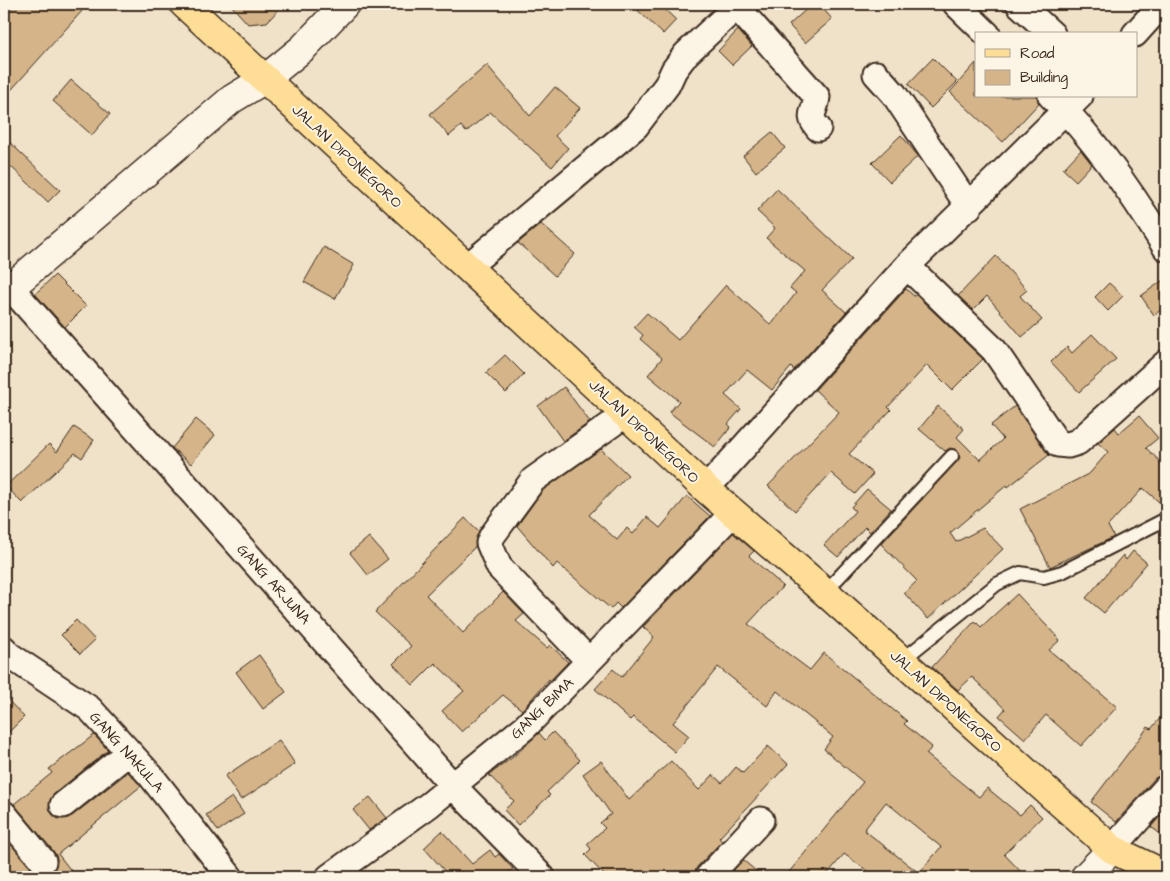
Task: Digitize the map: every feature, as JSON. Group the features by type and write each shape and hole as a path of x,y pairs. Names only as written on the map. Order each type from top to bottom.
{"main road":[{"name":"JALAN DIPONEGORO","path":"184,4 733,513 825,592 1112,849 1166,875"},
{"path":"7,290 232,99 264,79 303,48 345,4"},
{"path":"1085,877 1112,849"}],"street":[{"path":"956,4 985,32"},
{"path":"1019,4 1050,32"},
{"path":"467,267 636,126 667,85 674,70 686,54 736,5 817,97 811,116 818,128"},
{"path":"876,74 894,94 969,207"},
{"path":"706,489 907,266 969,207 1066,101 1138,202 1166,248"},
{"path":"907,266 994,350 1058,444 1068,446 1078,442 1166,363"},
{"name":"GANG ARJUNA","path":"7,290 453,786 542,877"},
{"path":"589,661 499,567 489,543 492,536 533,480 626,414"},
{"name":"GANG BIMA","path":"329,877 453,786 525,727 733,513"},
{"name":"GANG NAKULA","path":"4,649 9,655 90,710 151,776 230,877"},
{"path":"63,805 129,752"},
{"path":"1112,849 1166,788"},
{"path":"4,814 43,861"},
{"path":"708,877 762,820"}],"lane":[{"path":"825,592 952,456"},
{"path":"901,661 997,584 1020,573 1044,577 1062,572 1166,519"}],"building":[{"path":"14,4 74,4 82,11 4,98 4,15"},
{"path":"230,4 284,4 267,22 248,24"},
{"path":"631,4 659,4 676,20 663,34"},
{"path":"812,4 819,4 832,19 805,43 789,25"},
{"path":"738,30 752,46 732,65 718,51"},
{"path":"933,58 957,82 931,108 908,84"},
{"path":"975,64 975,98 1038,98 1039,103 1003,142 950,92"},
{"path":"487,65 530,116 555,87 580,108 555,136 568,148 552,167 490,112 466,132 461,126 449,136 430,114"},
{"path":"71,80 110,114 92,135 53,101"},
{"path":"772,132 785,148 756,172 743,156"},
{"path":"901,135 918,156 890,182 872,163"},
{"path":"4,137 60,190 48,202 4,160"},
{"path":"1081,150 1092,164 1076,181 1063,169"},
{"path":"777,189 852,259 822,290 846,312 794,370 791,367 772,390 747,370 725,395 741,409 728,424 731,427 715,447 669,412 679,401 648,375 662,358 640,339 643,335 634,327 647,313 678,340 726,285 771,325 796,293 790,288 805,271 766,238 775,228 757,211"},
{"path":"541,224 575,254 555,276 518,243"},
{"path":"324,247 354,265 335,299 304,282"},
{"path":"996,256 1027,290 1020,296 1042,320 1022,337 987,296 973,310 958,296"},
{"path":"55,275 86,306 65,327 35,294"},
{"path":"1166,278 1166,306 1154,315 1141,296"},
{"path":"1109,283 1123,296 1108,311 1095,297"},
{"path":"906,289 914,296 916,295 983,359 952,390 927,365 888,407 891,410 849,454 873,474 855,494 831,473 795,511 768,486 839,412 815,390"},
{"path":"1092,334 1116,359 1079,392 1051,362 1067,347 1072,353"},
{"path":"505,355 524,374 506,393 486,373"},
{"path":"564,387 590,422 563,441 538,406"},
{"path":"938,406 964,429 957,437 980,460 1003,439 991,425 1015,406 1049,455 1008,487 1007,485 950,533 956,542 983,528 1003,549 928,619 904,593 917,581 881,544 960,458 957,450 950,448 945,451 919,429"},
{"path":"1139,416 1158,438 1146,448 1166,467 1166,508 1143,488 1108,526 1114,537 1050,567 1020,509 1090,473 1108,452 1098,443 1115,428 1119,433"},
{"path":"196,419 215,435 191,464 172,448"},
{"path":"74,427 94,440 82,458 75,453 22,503 6,486 49,444 57,452"},
{"path":"601,449 628,475 589,515 617,540 627,528 633,534 647,517 660,528 687,496 710,516 621,608 616,603 611,609 557,563 553,568 517,526 543,490"},
{"path":"867,489 891,509 870,532 865,527 838,557 824,545 855,511 851,507"},
{"path":"465,518 479,531 475,547 426,595 463,633 503,592 524,614 516,621 547,648 550,645 568,662 550,681 549,679 522,710 503,695 462,732 442,711 464,691 435,663 413,685 393,664 411,646 375,612"},
{"path":"733,533 754,551 749,556 783,586 748,624 810,670 824,653 907,721 904,724 932,747 926,754 979,797 987,788 1020,815 1030,805 1042,817 1004,854 1026,877 876,877 844,854 825,877 785,877 863,782 824,749 833,737 777,691 767,706 718,667 673,723 689,736 675,752 633,717 630,720 595,689 613,669 622,677 654,637 643,627","holes":["886,802 941,847 919,873 864,830"]},
{"path":"369,537 388,559 368,575 350,553"},
{"path":"1133,551 1147,563 1104,613 1086,598 1123,555 1126,560"},
{"path":"1017,594 1060,640 1049,650 1117,707 1081,746 1046,715 1025,739 999,716 1005,709 972,677 958,690 932,667 975,621 981,627"},
{"path":"76,620 95,640 80,654 61,635"},
{"path":"259,655 286,692 263,709 236,672"},
{"path":"4,696 24,717 4,737"},
{"path":"1166,711 1166,774 1155,778 1116,822 1091,802 1148,727 1151,729"},
{"path":"553,732 580,760 547,792 550,795 518,825 504,810 514,801 489,775 513,757 539,733 545,740"},
{"path":"94,735 108,750 54,794 49,807 52,814 58,819 72,816 128,772 141,786 58,854 76,877 14,877 4,866 4,836 38,874 45,875 52,872 56,866 57,859 54,852 14,804 52,773 49,769"},
{"path":"279,740 295,764 241,800 225,776"},
{"path":"768,746 788,764 719,838 722,841 697,867 694,877 606,877 585,855 591,849 587,844 605,828 600,823 611,814 583,774 601,761 629,800 671,761 699,790 713,775 722,783 736,767 743,773"},
{"path":"232,797 244,814 218,831 206,815"},
{"path":"370,797 387,818 369,830 353,810"},
{"path":"1166,809 1166,838 1151,827"},
{"path":"442,831 472,864 490,850 495,857 499,854 513,869 503,877 450,877 424,848"},
{"path":"743,860 763,877 727,877"}]}
